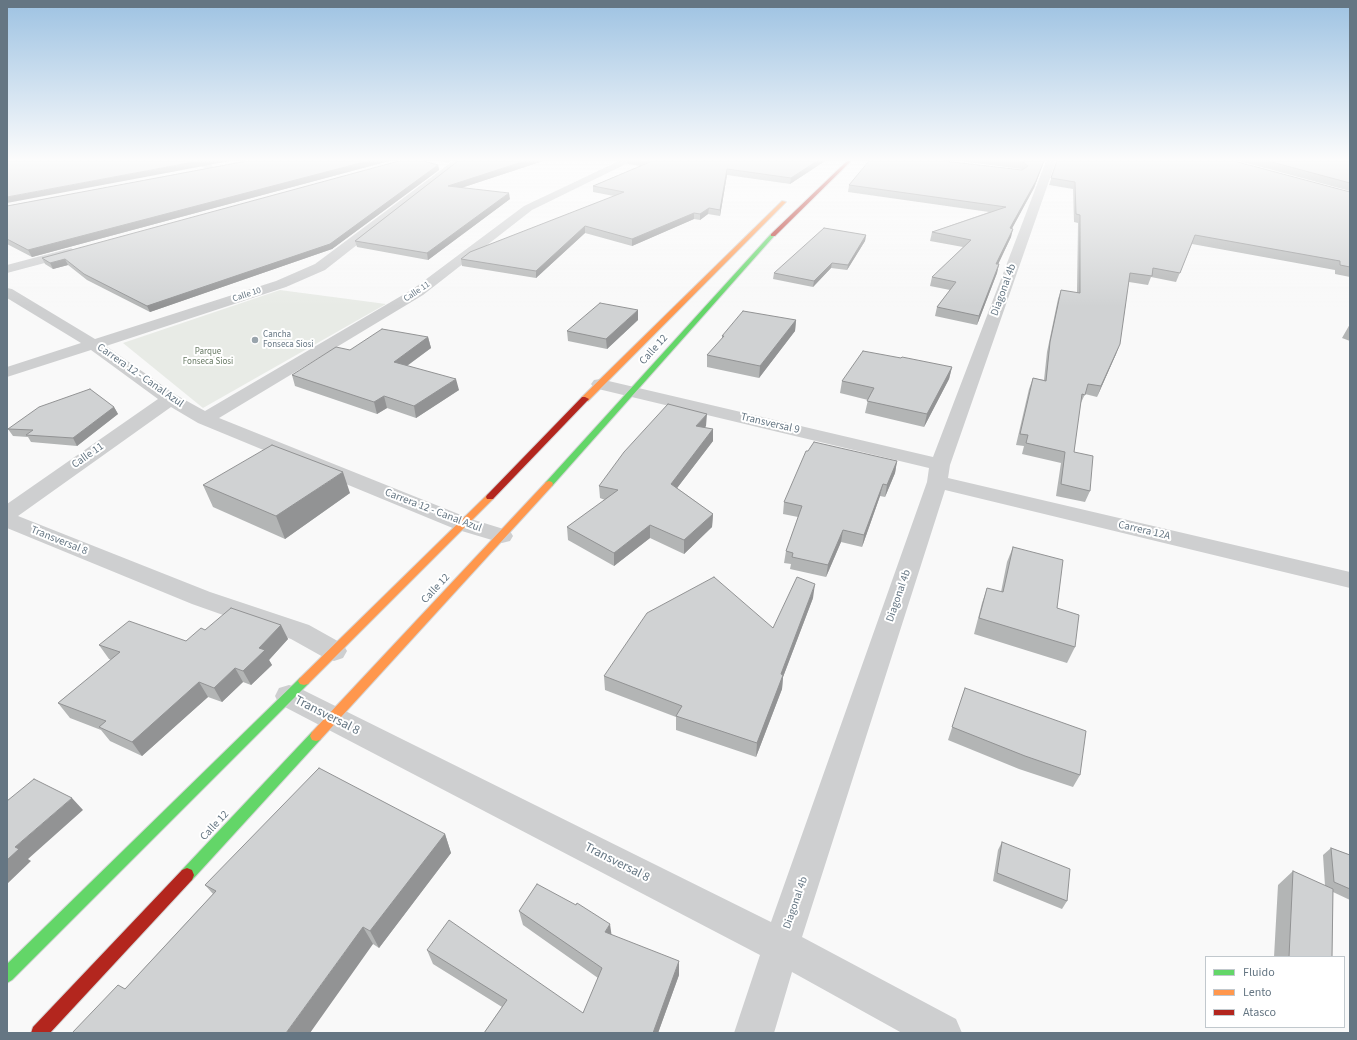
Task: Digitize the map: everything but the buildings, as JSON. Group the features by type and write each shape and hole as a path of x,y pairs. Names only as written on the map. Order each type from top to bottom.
{"street":[{"name":"Calle 10","path":"7,372 281,284 320,267 392,210"},
{"name":"Calle 11","path":"205,419 418,292 526,210"},
{"name":"Calle 12","path":"7,975 463,524 600,384 777,210"},
{"name":"Calle 12","path":"39,1033 502,536 634,392 758,251 798,210"},
{"name":"Diagonal 4b","path":"754,1033 781,946 939,474 1034,210"},
{"path":"7,269 84,248"},
{"path":"737,249 758,251"},
{"name":"Carrera 12 - Canal Azul","path":"7,292 94,344 170,399 205,419 463,524 502,536"},
{"name":"Transversal 9","path":"600,384 939,474"},
{"name":"Calle 11","path":"7,514 170,399"},
{"name":"Carrera 12A","path":"939,474 1350,580"},
{"name":"Transversal 8","path":"7,520 201,598 300,632 334,651"},
{"name":"Transversal 8","path":"289,696 781,946 942,1033"}],"green space":[{"name":"Parque Fonseca Siosi","path":"280,290 386,304 203,408 123,343"}],"traffic: fast":[{"path":"549,484 773,235"},
{"path":"7,975 304,681"},
{"path":"187,875 316,736"}],"traffic: slow":[{"path":"585,399 776,210"},
{"path":"316,736 549,484"},
{"path":"304,681 490,497"}],"traffic: jam":[{"path":"773,235 799,210"},
{"path":"490,497 585,399"},
{"path":"39,1033 187,875"}],"place":[{"name":"Cancha Fonseca Siosi","path":"255,340"}]}
